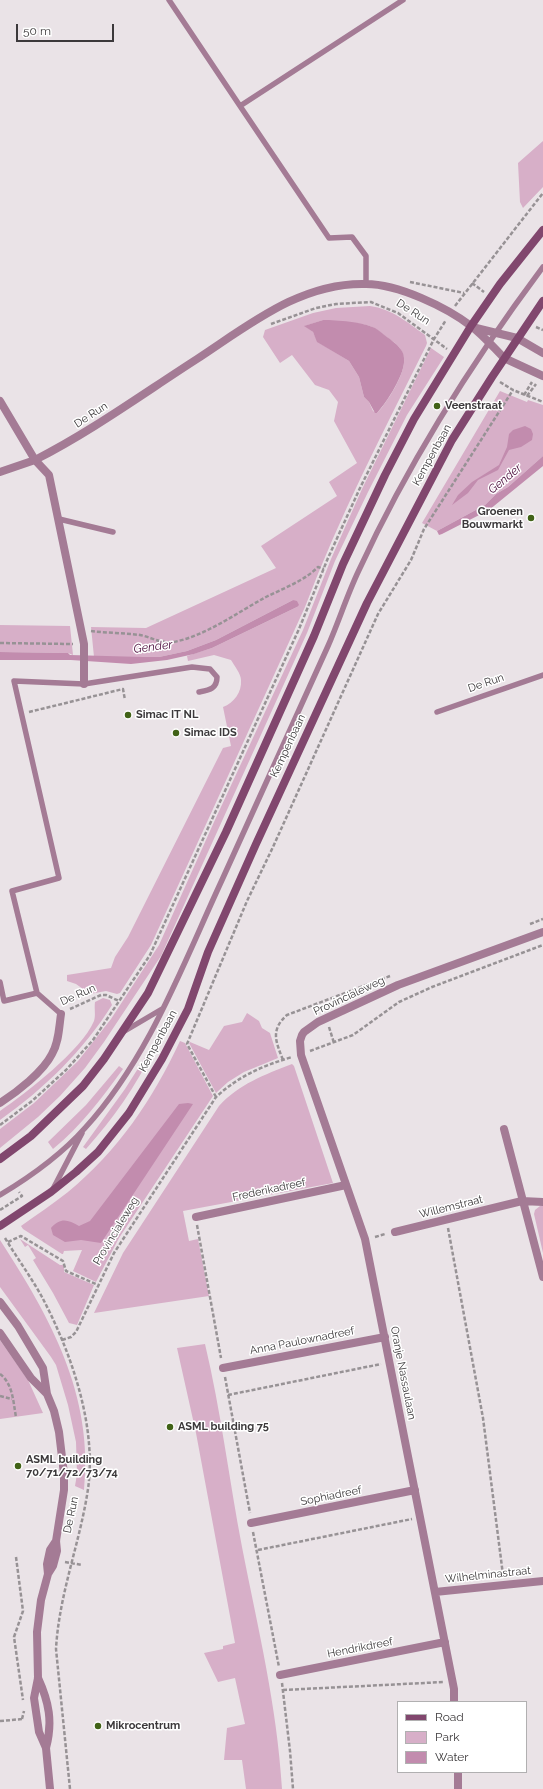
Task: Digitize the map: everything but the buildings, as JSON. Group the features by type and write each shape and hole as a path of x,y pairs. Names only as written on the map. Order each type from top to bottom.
{"main road":[{"name":"Kempenbaan","path":"0,1159 31,1136 83,1086 121,1034 148,993 199,889 314,636 343,564 385,475 414,419 471,326 500,284 543,230"},
{"name":"Kempenbaan","path":"0,1226 15,1218 51,1192 98,1152 118,1128 162,1059 188,1008 208,952 224,915 347,644 452,440 517,338 543,301"}],"street":[{"name":"De Run","path":"0,472 36,460 89,429 257,320 293,299 313,291 338,286 366,284 381,285 418,296 471,326 504,358 543,376"},
{"name":"De Run","path":"471,326 517,338 543,353"},
{"path":"0,401 36,460 49,475 82,630 84,647 84,684"},
{"name":"Provincialeweg","path":"300,1055 300,1041 302,1035 318,1022 398,985 543,932"},
{"name":"De Run","path":"0,1103 44,1066 52,1054 57,1042 61,1014"},
{"name":"Oranje Nassaulaan","path":"300,1055 365,1239 445,1642 454,1701"},
{"path":"504,1129 543,1277"},
{"name":"Frederikadreef","path":"196,1217 346,1185"},
{"name":"Willemstraat","path":"396,1232 522,1201 543,1202"},
{"name":"De Run","path":"0,1302 18,1326 43,1368 47,1394 54,1411 57,1425 64,1474 64,1497 56,1541 57,1551 53,1566 48,1574 41,1600 38,1632 38,1678 34,1698 38,1732 46,1748 50,1789"},
{"name":"De Run","path":"0,1333 31,1378 47,1394"},
{"name":"Anna Paulownadreef","path":"223,1368 384,1337"},
{"name":"Sophiadreef","path":"252,1523 415,1490"},
{"name":"Wilhelminastraat","path":"435,1592 543,1581"},
{"name":"Hendrikdreef","path":"280,1675 445,1642"},
{"name":"De Run","path":"38,1678 47,1696 51,1731 46,1748"},
{"path":"458,1773 458,1789"}],"lane":[{"path":"169,0 329,238 352,237 366,256 366,284"},
{"path":"240,106 403,0"},
{"name":"Kempenbaan","path":"0,1195 56,1155 84,1129 107,1102 136,1059 162,1008 322,658 358,572 387,512 439,420 496,332 543,267"},
{"path":"59,519 113,532"},
{"path":"61,1014 37,993 12,890 59,878 14,681 84,684 192,667 210,669 217,677 214,687 209,690 199,692"},
{"name":"De Run","path":"437,712 543,675"},
{"path":"0,982 4,1001 37,993"},
{"name":"Kempenbaan","path":"121,1034 162,1008"},
{"name":"Kempenbaan","path":"51,1192 84,1129"}],"path":[{"path":"472,283 543,193"},
{"name":"De Run","path":"404,283 412,282 464,292"},
{"name":"De Run","path":"257,320 272,324 316,308 341,304 371,302 398,313 454,354"},
{"path":"0,1125 32,1102 66,1070 93,1040 150,955 295,636 360,488 434,339"},
{"path":"492,377 513,390 543,402"},
{"path":"216,1097 187,1044 247,902 378,614 411,560 424,529 513,390"},
{"path":"82,630 142,636 162,642 173,642 206,630 304,578 318,566 324,568"},
{"path":"0,643 84,647"},
{"path":"21,714 123,689 125,700"},
{"path":"300,1055 353,1035 399,1002 432,987 543,945"},
{"name":"De Run","path":"61,1014 101,995 106,995 119,1001"},
{"name":"Provincialeweg","path":"62,1340 72,1336 76,1332 117,1247 216,1097 237,1079 283,1060"},
{"path":"0,1210 22,1196 19,1192"},
{"path":"196,1217 283,1690 293,1789"},
{"path":"447,1220 483,1418 504,1584"},
{"path":"365,1239 396,1232"},
{"path":"8,1242 21,1236 64,1261 66,1271 98,1285"},
{"name":"De Run","path":"5,1238 42,1297 62,1340 73,1369 89,1445 90,1469 84,1510 60,1606 57,1629 56,1649 70,1789"},
{"path":"228,1395 390,1362"},
{"path":"0,1374 10,1385 16,1417"},
{"path":"0,1396 12,1400"},
{"path":"257,1550 420,1518"},
{"path":"16,1557 23,1611 14,1637 24,1711 22,1719"},
{"path":"283,1690 452,1681"},
{"path":"1,1722 28,1718"}],"green space":[{"path":"543,141 543,187 523,208 520,202 518,163"},
{"path":"370,306 385,310 412,325 425,335 427,343 426,346 332,540 305,607 151,945 120,993 117,994 106,991 90,994 76,984 67,981 67,975 111,968 115,957 128,937 223,748 231,746 223,707 231,703 239,693 241,678 239,672 231,660 214,655 188,661 187,656 212,648 297,607 293,600 216,640 187,651 159,657 94,657 91,627 146,628 276,568 261,546 337,496 329,482 357,463 334,421 338,402 329,390 315,385 292,355 280,363 263,337 265,330 313,313 336,308","holes":["323,320 355,323 372,327 394,343 402,351 404,358 402,372 386,402 377,413 373,411 369,402 364,397 359,377 349,361 318,342 313,332 305,326"]},
{"path":"431,348 444,357 407,415 335,561 307,633 161,956 85,1068 60,1096 38,1117 0,1148 0,1129 34,1103 78,1061 111,1019 159,945 303,630 331,559 362,489"},
{"path":"500,391 527,402 528,400 543,405 543,456 508,487 496,494 485,505 437,531 422,523"},
{"path":"0,625 70,626 73,655 68,653 0,652"},
{"path":"103,998 110,1000 112,1005 88,1038 62,1068 47,1082 0,1120 0,1111 38,1082 78,1045 94,1021 95,1002"},
{"path":"247,1013 259,1021 262,1028 270,1033 278,1058 244,1072 228,1082 216,1093 189,1043 190,1042 209,1050 224,1026 242,1022"},
{"path":"180,1041 185,1043 213,1096 119,1238 96,1282 73,1271 82,1250 64,1251 62,1254 23,1229 21,1226 68,1192 103,1159 133,1123 158,1083"},
{"path":"151,1048 154,1049 132,1089 115,1114 86,1149 83,1147 125,1089"},
{"path":"292,1064 294,1066 333,1183 183,1211 189,1241 198,1239 209,1296 94,1313 123,1253 219,1106 227,1098 252,1081"},
{"path":"119,1066 123,1069 99,1101 73,1131 53,1149 48,1142 86,1105"},
{"path":"540,1206 543,1206 543,1253 534,1214 535,1210"},
{"path":"20,1239 60,1265 64,1265 64,1272 94,1285 77,1325 69,1323 33,1260 36,1258 28,1245 25,1247"},
{"path":"0,1240 36,1298 64,1358 75,1389 82,1422 85,1455 84,1490 75,1486 77,1474 76,1442 68,1405 56,1365 0,1287"},
{"path":"0,1340 28,1380 43,1413 0,1419"},
{"path":"205,1344 216,1394 242,1547 271,1697 280,1758 282,1789 246,1789 242,1760 224,1760 227,1728 245,1724 235,1678 218,1682 204,1653 223,1649 223,1646 235,1643 196,1433 177,1348"}],"water":[{"path":"323,320 357,323 375,328 395,343 403,352 404,364 399,379 386,402 377,413 375,413 369,402 364,397 359,377 349,361 317,342 313,332 304,326"},
{"path":"525,426 531,429 533,434 532,440 521,447 509,450 498,470 478,480 468,493 452,505 458,495 472,482 499,465 507,447 509,434 513,430"},
{"path":"543,456 543,466 489,510 439,535 437,531 485,505 496,494 508,487"},
{"path":"293,600 297,601 299,605 297,607 212,648 167,660 131,664 71,660 0,660 0,652 159,657 187,651 216,640"},
{"path":"179,1104 193,1104 101,1243 81,1240 65,1242 53,1235 51,1228 58,1222 68,1221 79,1226 90,1221"}],"place":[{"name":"Veenstraat","path":"437,406"},
{"name":"Groenen Bouwmarkt","path":"531,518"},
{"name":"Simac IT NL","path":"128,715"},
{"name":"Simac IDS","path":"176,733"},
{"name":"ASML building 75","path":"170,1427"},
{"name":"ASML building 70/71/72/73/74","path":"18,1466"},
{"name":"Mikrocentrum","path":"98,1726"}],"water label":[{"name":"Gender","path":"505,479"},
{"name":"Gender","path":"153,647"}]}
